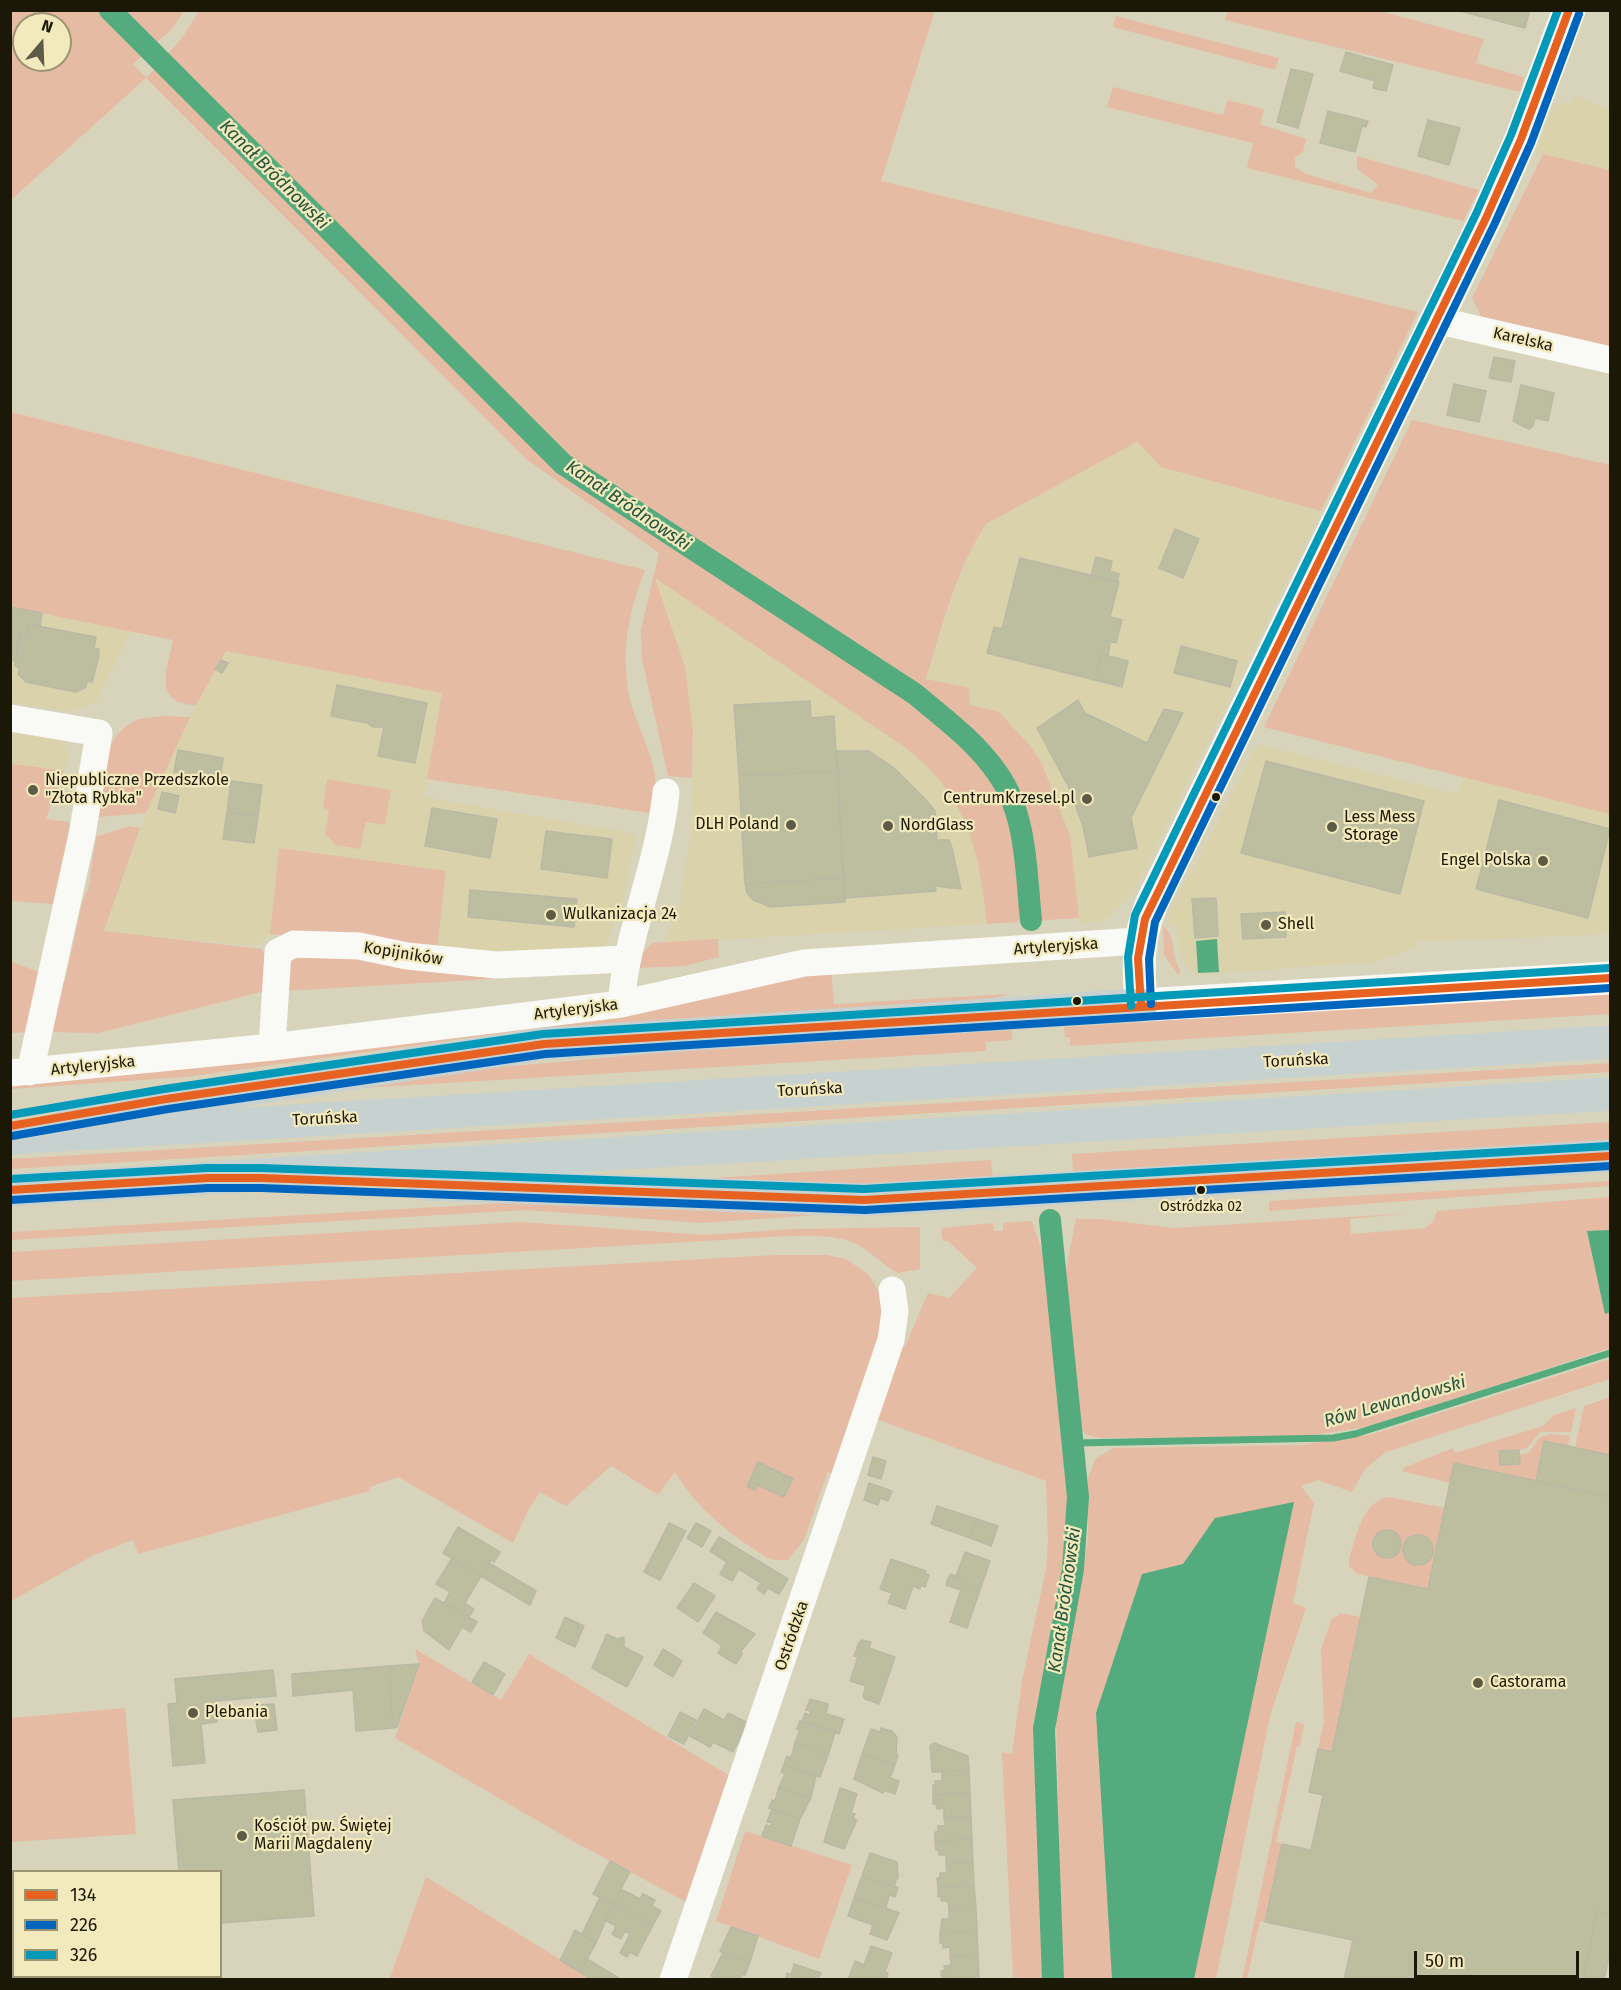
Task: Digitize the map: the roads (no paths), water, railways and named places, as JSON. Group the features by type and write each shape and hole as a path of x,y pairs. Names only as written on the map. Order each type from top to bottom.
{"highway":[{"path":"10,1126 178,1098 544,1044 1141,1005"},
{"name":"Toruńska","path":"10,1138 1611,1042"},
{"path":"10,1190 1611,1094"},
{"path":"208,1178 615,1190 830,1201 1611,1156"}],"street":[{"path":"1569,10 1517,149 1150,908 1139,941 1141,1005 1611,978"},
{"name":"Karelska","path":"1436,320 1611,360"},
{"path":"10,718 99,734 82,835 20,1073"},
{"path":"621,1004 626,959 663,825 666,792"},
{"name":"Artyleryjska","path":"20,1073 272,1047 621,1004 668,996 794,964 1139,941"},
{"name":"Kopijników","path":"272,1047 278,952 294,944 359,946 407,956 496,965 626,959"},
{"name":"Ostródzka","path":"673,1980 891,1340 895,1311 892,1290"}],"waterway":[{"name":"Kanał Bródnowski","path":"110,10 563,464 915,694 970,741 998,774 1015,808 1024,845 1031,920"},
{"name":"Kanał Bródnowski","path":"1050,1220 1078,1497 1073,1569 1044,1729 1053,1980"},
{"name":"Rów Lewandowski","path":"1074,1443 1333,1438 1355,1434 1610,1353"}],"place":[{"name":"Niepubliczne Przedszkole \"Złota Rybka\"","path":"33,790"},
{"name":"CentrumKrzesel.pl","path":"1087,799"},
{"name":"DLH Poland","path":"791,825"},
{"name":"NordGlass","path":"888,826"},
{"name":"Less Mess Storage","path":"1332,827"},
{"name":"Engel Polska","path":"1543,861"},
{"name":"Wulkanizacja 24","path":"551,915"},
{"name":"Shell","path":"1266,925"},
{"name":"Ostródzka 02","path":"1201,1190"},
{"name":"Castorama","path":"1478,1683"},
{"name":"Plebania","path":"193,1713"},
{"name":"Kościół pw. Świętej Marii Magdaleny","path":"242,1836"}]}
